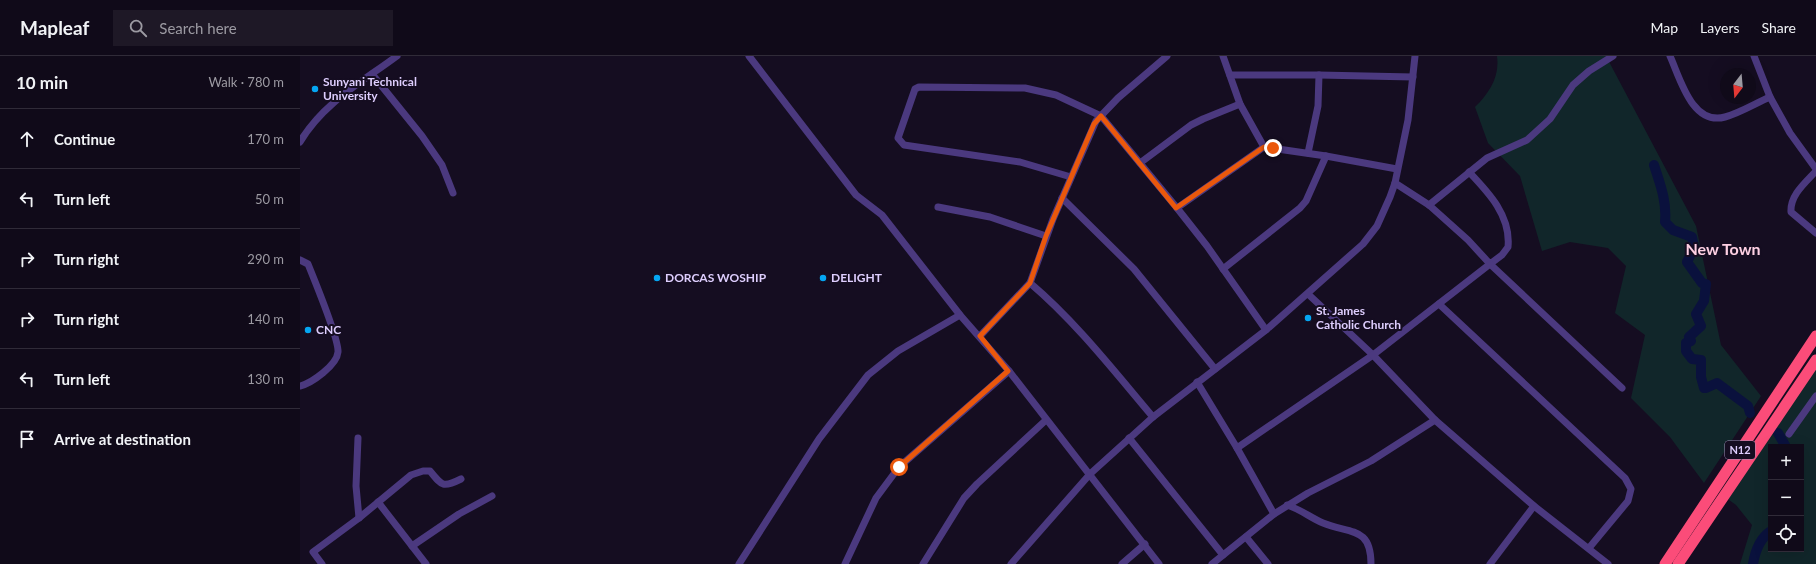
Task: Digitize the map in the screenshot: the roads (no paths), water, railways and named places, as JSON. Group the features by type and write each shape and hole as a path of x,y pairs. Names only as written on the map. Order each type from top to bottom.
{"highway":[{"name":"N12","path":"1665,564 1816,336"},
{"name":"N12","path":"1678,564 1816,360"}],"street":[{"path":"300,142 308,129 322,112 340,96 397,56"},
{"path":"749,56 856,195 882,216 960,315 980,336 1090,474 1159,564"},
{"path":"980,336 1030,283 1046,236 1094,124 1118,98 1167,56"},
{"path":"1223,56 1240,104 1264,147"},
{"path":"1011,564 1090,474 1129,438 1197,382 1266,330 1344,262 1368,238 1377,226 1384,212 1395,183 1408,120 1415,56"},
{"path":"1429,205 1487,158 1527,140 1550,119 1573,85 1589,71 1613,56"},
{"path":"1670,56 1694,108 1702,114 1724,118 1770,97"},
{"path":"1754,56 1770,97 1790,133 1816,170 1794,196 1791,203 1791,212 1816,233"},
{"path":"372,74 422,136 442,165 453,193"},
{"path":"1230,75 1413,77"},
{"path":"1308,153 1318,106 1319,75"},
{"path":"1071,177 1020,162 904,145 898,138 915,89 919,86 1025,88 1056,95 1101,116 1208,246 1266,330"},
{"path":"1140,163 1191,125 1240,104"},
{"path":"1176,208 1264,147 1308,153 1397,169"},
{"path":"1223,269 1300,208 1306,201 1326,156"},
{"path":"1238,448 1373,355 1502,255 1508,247 1506,228 1500,208 1489,192 1469,172"},
{"path":"1395,183 1429,205 1468,240 1490,264 1622,388"},
{"path":"1062,198 1134,268 1215,369"},
{"path":"938,207 990,217 1046,236"},
{"path":"300,260 308,264 338,351 334,364 308,384 300,386"},
{"path":"1030,283 1080,332 1153,417"},
{"path":"1308,294 1373,355 1435,420 1534,506 1608,564"},
{"path":"1439,304 1625,478 1631,490 1628,501 1589,548"},
{"path":"739,564 819,439 868,375 898,351 960,315"},
{"path":"845,564 876,498 899,467 1008,371"},
{"path":"1197,382 1238,448 1274,514"},
{"path":"1789,434 1816,396"},
{"path":"923,564 964,498 1046,420"},
{"path":"1212,564 1287,505 1370,461 1435,420"},
{"path":"358,438 356,486 359,518"},
{"path":"1129,438 1223,555"},
{"path":"322,564 313,552 359,518 411,475 423,471 430,471 438,482 444,485 450,485 461,479"},
{"path":"412,546 459,514 492,496"},
{"path":"378,502 426,564"},
{"path":"1287,505 1310,515 1323,523 1353,532 1364,538 1370,546 1371,564"},
{"path":"1490,564 1534,506"},
{"path":"1246,537 1268,564"},
{"path":"1122,564 1145,544"},
{"path":"1595,564 1600,557"}],"waterway":[{"path":"1654,165 1664,200 1665,222 1673,230 1692,237 1694,248 1687,262 1702,283 1706,284 1704,301 1696,314 1701,326 1689,337 1691,341 1686,343 1686,351 1692,359 1701,360 1701,377 1704,388 1717,383 1748,406 1750,413"},
{"path":"1778,433 1784,444"},
{"path":"1753,564 1759,546 1768,533"}],"place":[{"name":"Sunyani Technical University","path":"315,89"},
{"name":"DORCAS WOSHIP","path":"657,278"},
{"name":"DELIGHT","path":"823,278"},
{"name":"St. James Catholic Church","path":"1308,318"},
{"name":"CNC","path":"308,330"}],"district":[{"name":"New Town","path":"1723,249"}]}
